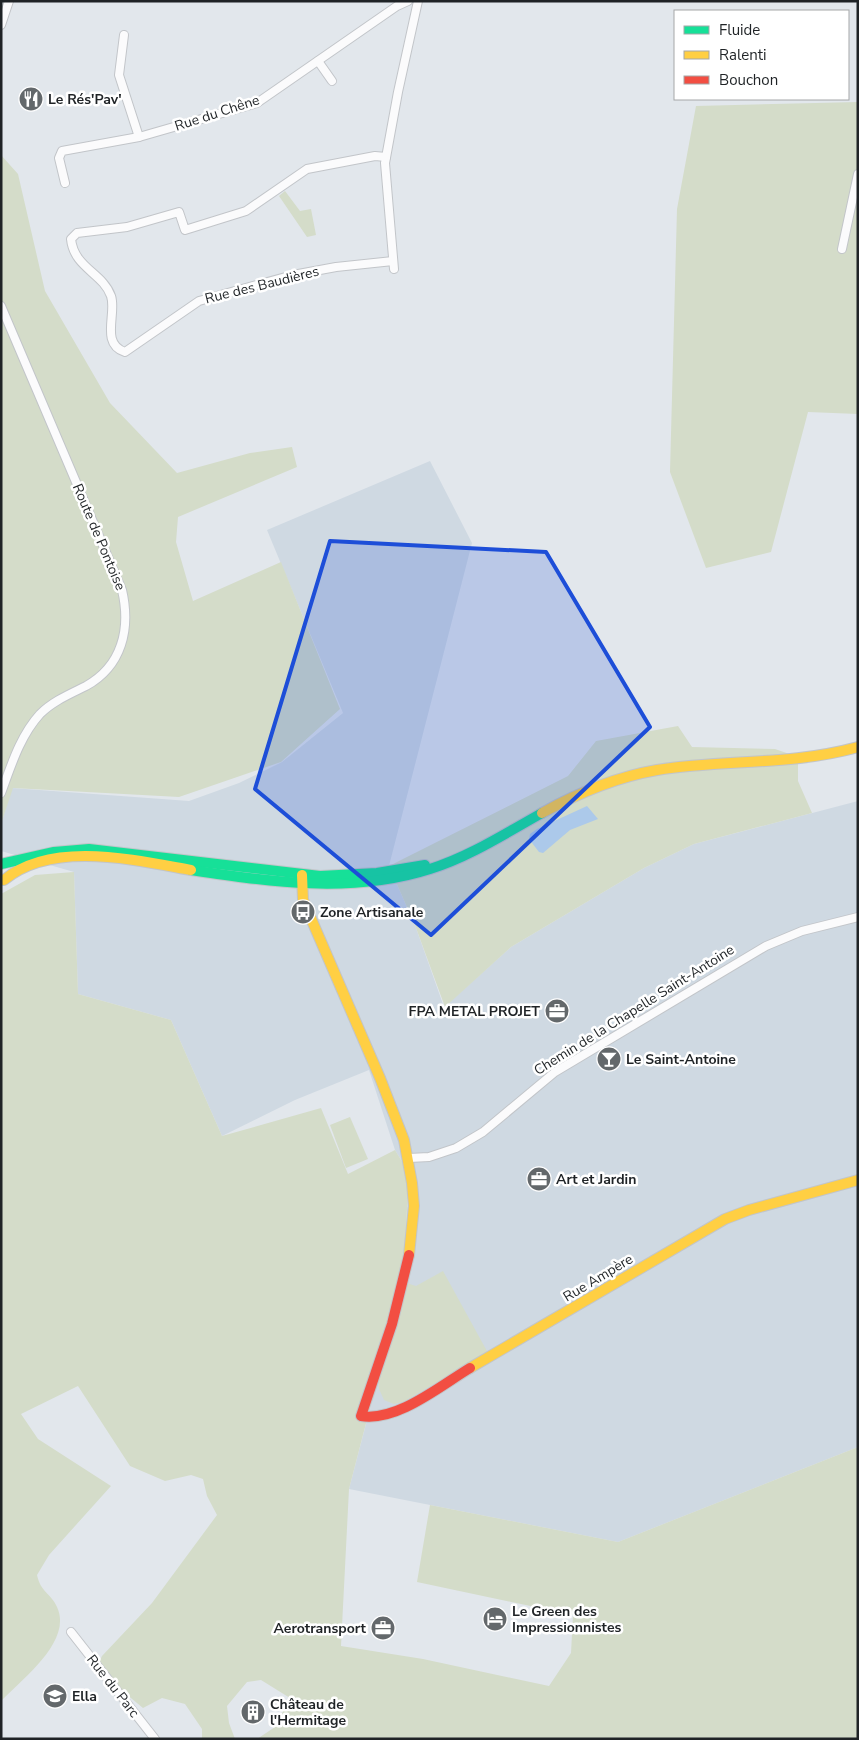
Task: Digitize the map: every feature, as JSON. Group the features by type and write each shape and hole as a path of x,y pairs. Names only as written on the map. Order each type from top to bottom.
{"main road":[{"path":"3,883 12,873 30,865 89,857 118,858 302,878 414,871 460,856 571,798 624,778 669,770 784,762 829,755 858,747"},
{"path":"3,883 1,866 54,852 102,849 302,878"},
{"path":"302,878 303,900 391,1101 409,1158"},
{"name":"Rue Ampère","path":"409,1158 414,1206 410,1248 403,1282 361,1416 374,1418 396,1412 725,1219 749,1210 858,1180"}],"street":[{"path":"1,26 9,1"},
{"name":"Rue du Chêne","path":"65,183 59,158 62,151 139,137 257,103 397,6 408,1"},
{"path":"394,270 385,171 386,157 418,1"},
{"path":"124,34 118,75 139,137"},
{"path":"318,61 332,81"},
{"name":"Rue des Baudières","path":"386,157 375,156 306,169 246,211 185,230 179,212 143,224 74,234 72,242 78,259 108,290 112,303 110,336 119,350 125,352 199,301 293,276 336,267 393,261"},
{"path":"842,249 858,174"},
{"name":"Route de Pontoise","path":"1,306 122,590 126,606 126,622 122,644 112,664 95,680 48,707 32,724 19,747 1,793"},
{"name":"Chemin de la Chapelle Saint-Antoine","path":"409,1158 445,1153 463,1144 483,1132 555,1072 766,946 802,931 858,918"},
{"name":"Rue du Parc","path":"71,1632 155,1739"}],"highlighted area":[{"path":"330,541 546,552 650,727 431,935 255,789"}],"shaded area":[{"path":"430,461 472,543 389,866 416,928 444,1007 511,947 644,868 694,844 858,801 858,1447 618,1542 349,1489 403,1282 409,1173 395,1150 369,1070 295,1100 222,1136 171,1020 78,994 74,872 1,851 1,824 12,788 189,801 239,783 282,762 343,713 267,530"}],"green space":[{"path":"858,102 858,414 808,412 771,552 706,568 670,472 677,209 696,106"},
{"path":"1,155 18,174 45,291 110,403 177,473 250,453 292,447 297,467 178,517 176,542 193,601 281,562 340,709 281,762 179,797 13,788 1,824"},
{"path":"285,191 300,211 311,209 316,235 307,237 279,196"},
{"path":"678,726 692,747 775,749 798,757 798,781 812,813 694,844 644,868 511,947 445,1007 416,928 389,866 568,776 596,741"},
{"path":"74,872 78,994 171,1020 222,1136 321,1108 348,1174 395,1150 409,1173 403,1282 416,1286 443,1271 488,1353 403,1402 394,1404 384,1400 379,1389 378,1377 349,1489 341,1646 423,1659 549,1686 571,1653 573,1615 417,1582 430,1505 618,1542 858,1447 858,1739 257,1739 275,1727 290,1698 261,1680 247,1682 227,1706 229,1723 235,1739 202,1739 202,1729 185,1704 162,1698 143,1708 96,1669 102,1656 152,1603 217,1515 207,1496 203,1479 191,1475 165,1481 130,1466 78,1386 21,1414 38,1439 111,1486 49,1555 37,1575 41,1586 57,1607 60,1620 58,1633 52,1646 43,1658 1,1701 1,894 35,875"},
{"path":"350,1117 368,1159 346,1168 330,1125"}],"water":[{"path":"587,806 598,819 570,830 543,853 539,852 529,839 530,834 537,829"}],"traffic: fast":[{"path":"191,870 281,882 341,883 401,877 459,858 542,813"},
{"path":"1,864 54,852 89,849 320,876 377,873 425,865"}],"traffic: slow":[{"path":"542,813 598,787 642,773 707,764 807,757 858,747"},
{"path":"4,880 24,868 46,860 69,857 120,858 191,870"},
{"path":"302,875 303,900 380,1078 404,1140 414,1206 409,1255"},
{"path":"470,1368 725,1219 749,1210 858,1180"}],"traffic: jam":[{"path":"409,1255 392,1324 361,1416 389,1414 403,1408 432,1393 470,1368"}],"place":[{"name":"Le Rés'Pav'","path":"31,99"},
{"name":"Zone Artisanale","path":"303,912"},
{"name":"FPA METAL PROJET","path":"557,1011"},
{"name":"Le Saint-Antoine","path":"609,1059"},
{"name":"Art et Jardin","path":"539,1179"},
{"name":"Le Green des Impressionnistes","path":"495,1619"},
{"name":"Aerotransport","path":"383,1628"},
{"name":"Ella","path":"55,1696"},
{"name":"Château de l'Hermitage","path":"253,1712"}]}
